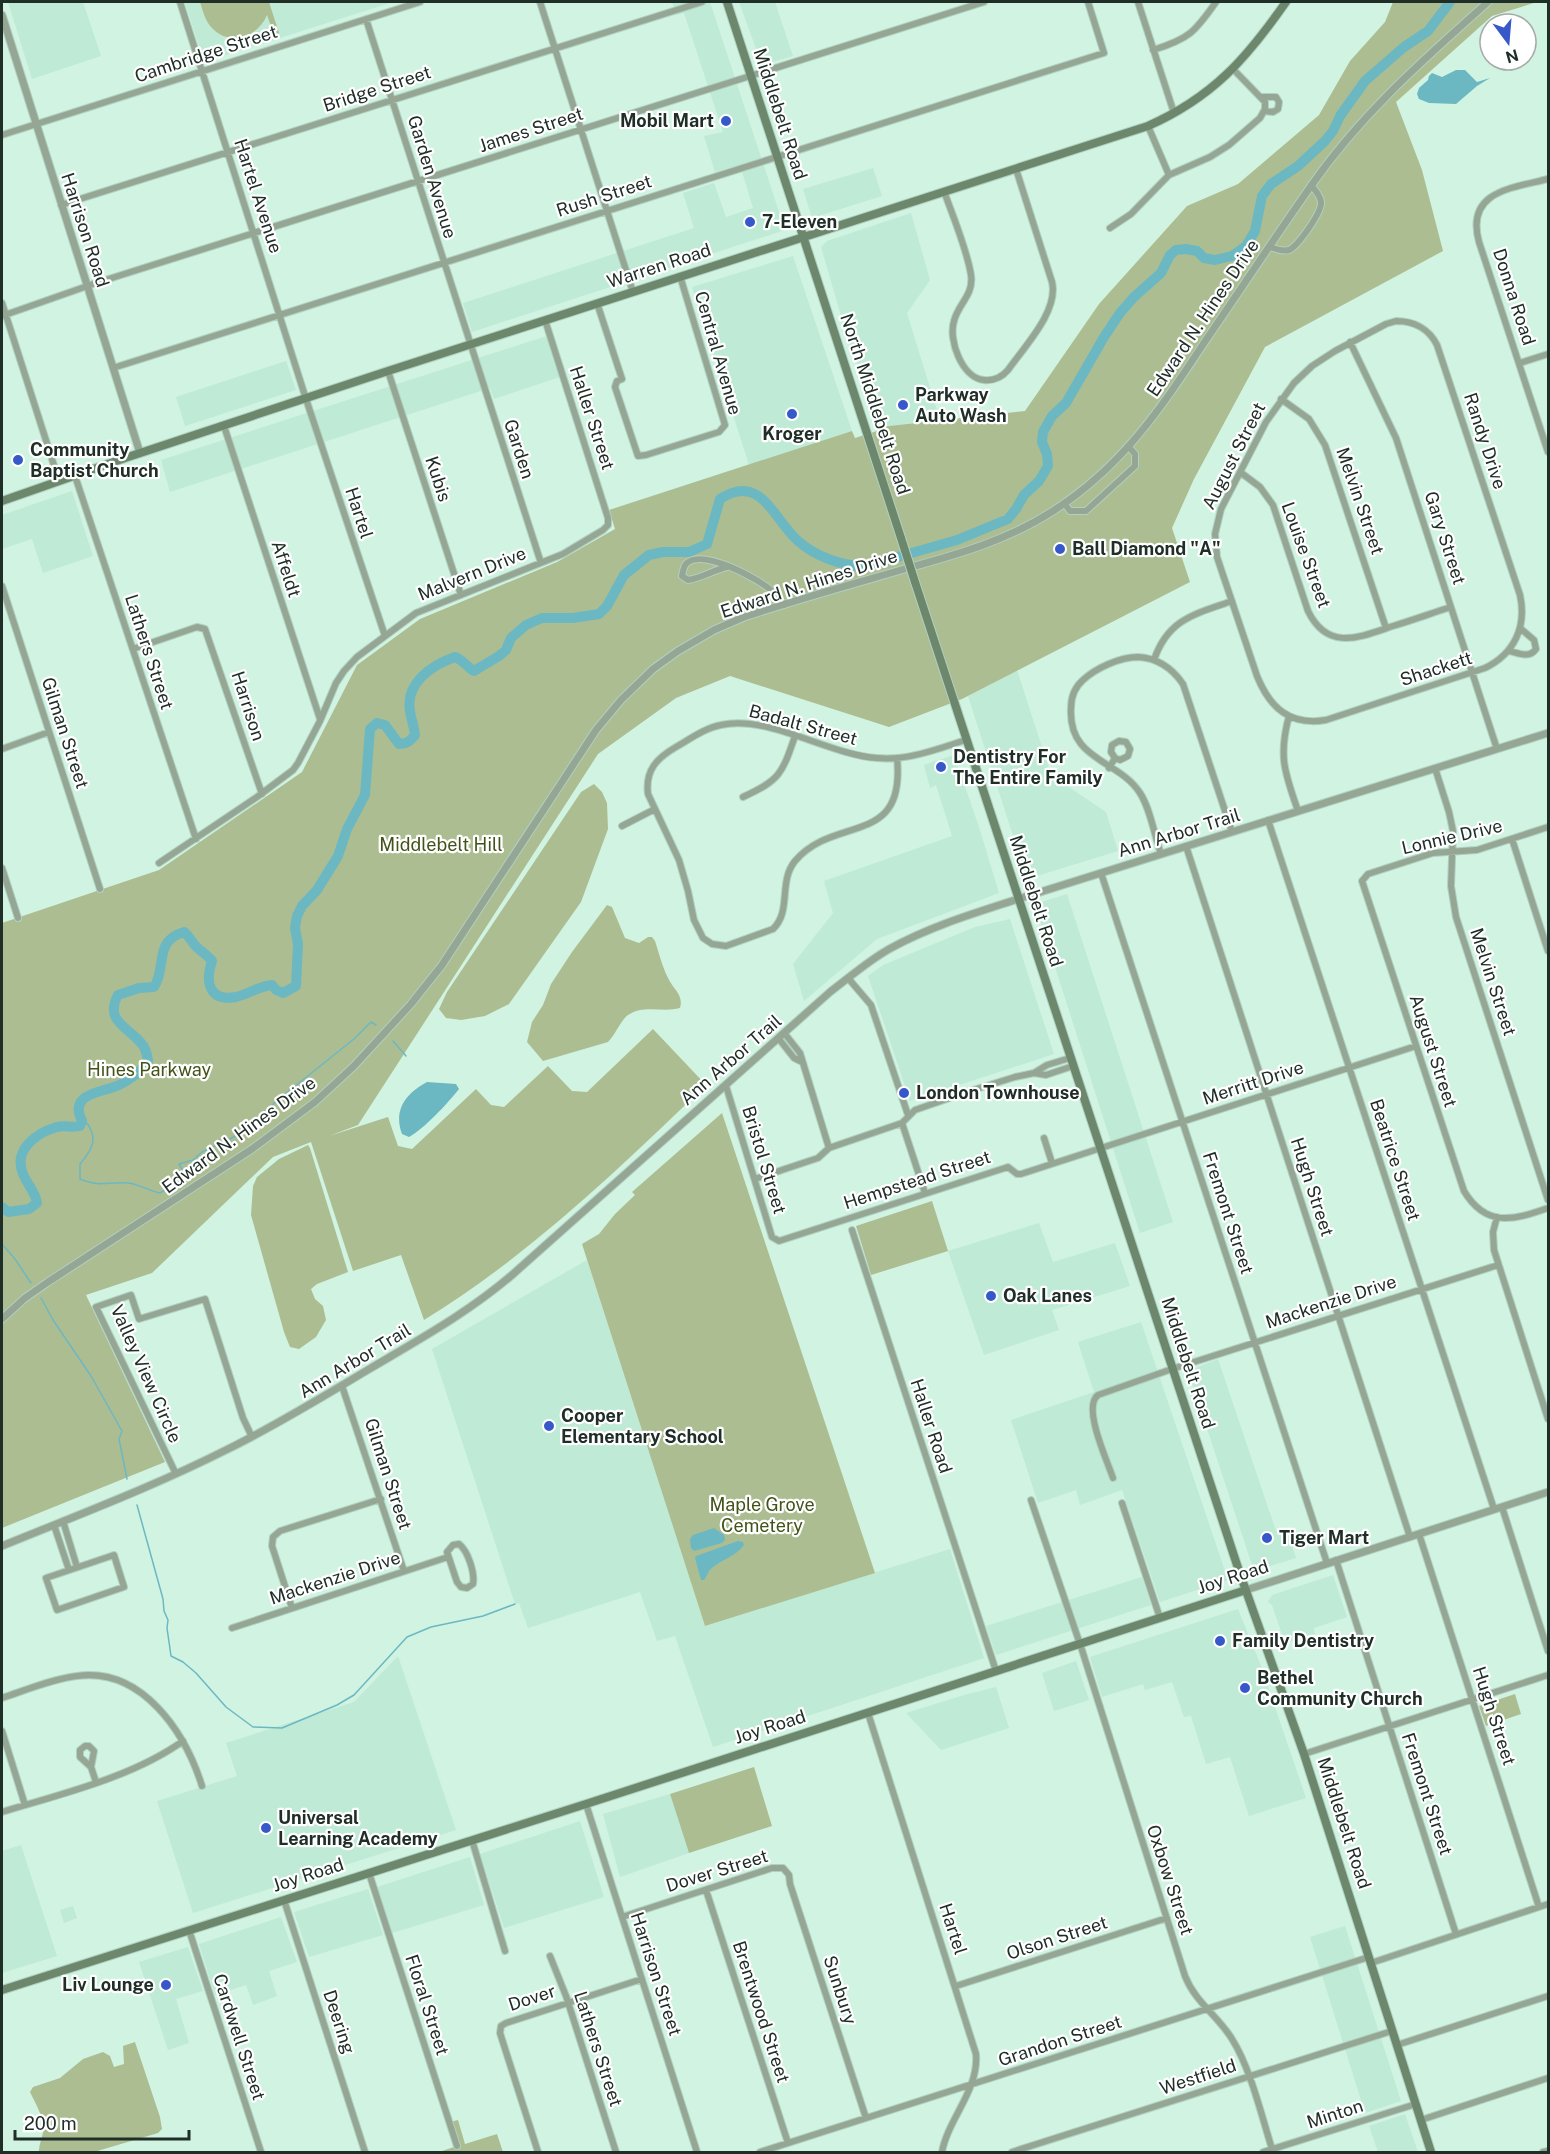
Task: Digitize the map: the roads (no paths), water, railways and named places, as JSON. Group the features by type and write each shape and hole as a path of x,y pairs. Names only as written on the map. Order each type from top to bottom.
{"main road":[{"name":"Middlebelt Road","path":"727,2 803,236"},
{"name":"Warren Road","path":"2,501 140,453 597,303 1148,126 1206,93 1233,69 1257,42 1286,2"},
{"name":"North Middlebelt Road","path":"803,236 915,582"},
{"name":"Middlebelt Road","path":"915,582 1172,1369 1304,1754 1431,2152"},
{"name":"Joy Road","path":"2,1990 1246,1590"}],"street":[{"name":"Hartel Avenue","path":"180,2 306,399"},
{"name":"Cambridge Street","path":"2,135 420,2"},
{"path":"540,2 633,292"},
{"name":"Bridge Street","path":"61,205 702,2"},
{"name":"James Street","path":"3,315 87,286 984,2"},
{"name":"Rush Street","path":"112,368 1104,53 1088,2"},
{"path":"1138,2 1174,113"},
{"path":"1153,50 1179,41 1193,32 1216,2"},
{"name":"Edward N. Hines Drive","path":"2,1319 25,1298 48,1282 252,1149 327,1091 381,1038 442,965 596,730 630,690 653,669 714,630 744,617 986,544 1029,525 1064,503 1104,472 1129,447 1163,405 1344,141 1382,98 1488,2"},
{"name":"Harrison Road","path":"2,15 140,453"},
{"name":"Garden Avenue","path":"366,19 470,345"},
{"path":"1110,228 1131,214 1169,175 1221,151 1260,118 1265,102 1233,69"},
{"path":"1262,97 1276,97 1280,102 1278,108 1273,112 1264,111"},
{"path":"1148,126 1169,175"},
{"path":"944,191 971,278 969,294 955,316 952,326 955,343 964,369 976,379 988,381 998,378 1008,370 1048,313 1052,303 1053,292 1016,169"},
{"name":"Donna Road","path":"1548,179 1496,193 1482,206 1476,220 1479,242 1548,452"},
{"path":"1270,246 1279,250 1288,250 1308,229 1320,210 1321,202 1319,194 1311,186"},
{"name":"Central Avenue","path":"597,303 622,379 617,381 615,387 638,456 719,432 725,425 680,276"},
{"path":"2,303 3,315 58,481"},
{"name":"Haller Street","path":"546,320 608,518 608,525"},
{"name":"August Street","path":"1289,716 1273,705 1262,690 1217,556 1215,534 1221,509 1266,422 1294,383 1312,366 1350,342 1391,322 1403,321 1417,325"},
{"name":"Randy Drive","path":"1417,325 1432,336 1440,350 1513,574"},
{"name":"Gary Street","path":"1350,342 1396,438 1497,749"},
{"name":"Garden","path":"470,345 541,563"},
{"path":"1520,363 1548,354"},
{"name":"Kubis","path":"388,372 461,595"},
{"name":"Hartel","path":"306,399 385,636"},
{"name":"Melvin Street","path":"1281,399 1308,419 1325,445 1386,628"},
{"name":"Affeldt","path":"224,426 320,721"},
{"path":"1064,503 1070,511 1086,511 1135,466 1135,454 1129,447"},
{"name":"Louise Street","path":"1240,472 1260,487 1273,505 1308,611 1316,625 1330,635 1346,639 1357,638 1451,607"},
{"name":"Lathers Street","path":"75,476 196,839"},
{"name":"Malvern Drive","path":"159,863 262,794 293,770 320,721 329,696 344,670 357,657 416,613 569,551 608,525"},
{"path":"727,567 711,571 697,579 688,580 682,576 687,563 698,559 727,567 770,589 784,605"},
{"name":"Shackett","path":"1289,716 1308,721 1326,720 1473,673 1493,664 1509,651 1521,628 1522,603 1513,574"},
{"name":"Gilman Street","path":"2,586 100,889"},
{"path":"1154,660 1166,636 1179,622 1232,601"},
{"name":"Harrison","path":"133,649 197,627 204,628 262,794"},
{"path":"1509,651 1527,655 1536,649 1535,642 1521,628"},
{"path":"1161,854 1141,794 1129,780 1084,750 1078,741 1070,714 1071,700 1076,689 1087,676 1120,660 1139,657 1154,660 1173,671 1186,690 1232,832"},
{"path":"1289,716 1283,740 1283,759 1298,811"},
{"name":"Badalt Street","path":"897,758 898,789 886,813 870,824 823,841 796,861 784,890 784,912 778,925 767,933 731,945 712,944 703,938 694,920 679,860 647,787 648,776 653,765 663,754 723,724 744,723 758,725 861,756 897,758 921,754 966,740"},
{"path":"2,749 49,732"},
{"name":"Ann Arbor Trail","path":"2,1546 176,1474 252,1437 440,1328 486,1298 668,1134 848,978 880,955 921,933 1018,899 1548,733"},
{"path":"743,797 764,787 776,778 786,765 795,736"},
{"path":"1109,768 1115,758"},
{"name":"Melvin Street","path":"1435,768 1452,823 1451,886 1456,917 1548,1200"},
{"path":"622,826 655,809"},
{"name":"Beatrice Street","path":"1269,820 1422,1289 1548,1651"},
{"name":"Lonnie Drive","path":"1363,878 1368,874 1432,853 1477,850 1548,827"},
{"path":"1512,839 1548,951"},
{"name":"Hugh Street","path":"1186,846 1410,1537"},
{"path":"2,868 18,918"},
{"name":"Fremont Street","path":"1101,873 1327,1563"},
{"name":"August Street","path":"1363,878 1363,885 1464,1191 1477,1207 1497,1217"},
{"path":"848,978 871,1005 908,1115"},
{"path":"782,1036 794,1058 802,1062 829,1148"},
{"name":"Merritt Drive","path":"1100,1148 1416,1046"},
{"path":"755,1179 818,1158 829,1148 902,1123 915,1110 1015,1077 1034,1073 1047,1065 1072,1062"},
{"name":"Bristol Street","path":"726,1086 772,1237 776,1241"},
{"path":"902,1123 925,1193"},
{"path":"1044,1138 1052,1163"},
{"name":"Hempstead Street","path":"776,1241 1008,1167 1017,1174 1021,1174 1100,1148"},
{"path":"1548,1208 1522,1217 1507,1219 1497,1217 1492,1240 1548,1419"},
{"name":"Haller Road","path":"852,1230 996,1671"},
{"name":"Mackenzie Drive","path":"1113,1478 1092,1416 1093,1398 1128,1383 1498,1264"},
{"name":"Valley View Circle","path":"176,1474 96,1307 131,1295 139,1319 205,1299 243,1418 252,1437"},
{"name":"Gilman Street","path":"342,1386 404,1572"},
{"name":"Joy Road","path":"1246,1590 1548,1492"},
{"path":"292,1608 272,1546 274,1535 280,1531 381,1499"},
{"name":"Oxbow Street","path":"1031,1500 1187,1982 1196,1997 1232,2038 1241,2054 1272,2151"},
{"path":"1122,1503 1160,1618"},
{"path":"63,1521 78,1567"},
{"path":"54,1525 69,1570"},
{"name":"Hugh Street","path":"1419,1534 1539,1907"},
{"name":"Mackenzie Drive","path":"453,1545 463,1547 474,1577 470,1586 464,1588 459,1585 448,1557 447,1550 453,1545"},
{"path":"114,1555 124,1587 57,1610 46,1578 78,1567 114,1555"},
{"name":"Mackenzie Drive","path":"232,1628 448,1557"},
{"name":"Fremont Street","path":"1336,1560 1456,1934"},
{"path":"1304,1754 1548,1675"},
{"path":"2,1698 69,1677 104,1676 127,1684 147,1697 168,1719 183,1741 202,1786"},
{"name":"Hartel","path":"868,1713 976,2054 976,2068 963,2104 947,2134 942,2152"},
{"path":"2,1731 25,1805"},
{"path":"2,1812 143,1765 183,1741"},
{"path":"91,1767 96,1782"},
{"name":"Harrison Street","path":"586,1804 697,2152"},
{"path":"472,1840 505,1951"},
{"name":"Dover Street","path":"622,1917 772,1868 786,1870"},
{"name":"Sunbury","path":"786,1870 866,2118"},
{"name":"Floral Street","path":"369,1873 457,2146"},
{"name":"Brentwood Street","path":"706,1890 788,2143"},
{"name":"Deering","path":"284,1900 365,2152"},
{"name":"Grandon Street","path":"760,2152 1206,2008 1456,1934 1548,1904"},
{"name":"Olson Street","path":"956,1986 1167,1918"},
{"name":"Cardwell Street","path":"189,1930 261,2152"},
{"name":"Lathers Street","path":"550,1956 568,2002 616,2152"},
{"name":"Dover","path":"538,2152 500,2029 504,2024 642,1979"},
{"path":"1397,2045 1548,1996"},
{"name":"Westfield","path":"1012,2152 1392,2031"},
{"path":"1421,2120 1548,2078"},
{"name":"Minton","path":"1263,2152 1416,2104"},
{"path":"1543,2152 1548,2151"}],"water":[{"path":"1456,70 1465,70 1477,82 1490,78 1456,104 1429,103 1419,99 1417,94 1419,88 1432,73 1442,77"},
{"path":"427,1082 456,1084 459,1089 429,1122 409,1137 402,1134 400,1110 407,1097"},
{"path":"714,1528 724,1535 725,1540 722,1543 694,1551 691,1548 690,1539 693,1535"},
{"path":"738,1541 743,1542 744,1545 716,1565 704,1580 701,1580 696,1556"}],"waterway":[{"path":"2,1207 8,1212 29,1209 37,1203 21,1165 21,1157 28,1144 34,1138 57,1127 80,1126 82,1121 79,1106 82,1100 123,1083 148,1061 143,1045 119,1023 114,1004 118,995 139,988 154,987 158,980 164,948 174,936 184,932 212,961 209,983 211,989 220,996 236,997 272,985 283,993 296,986 298,944 295,928 297,916 302,906 317,890 338,856 347,829 365,795 370,729 377,723 385,725 399,744 412,739 415,735 410,711 412,692 422,676 429,670 455,657 474,671 506,650 511,638 526,625 542,618 573,618 599,614 607,606 624,575 649,555 663,552 689,552 707,544 720,499 734,492 746,491 756,495 765,502 798,541 813,551 830,560 857,566 866,566 957,540 1008,519 1024,495 1039,481 1048,466 1047,454 1042,442 1043,432 1052,416 1066,403 1120,313 1161,273 1170,255 1176,250 1197,251 1204,258 1215,260 1232,256 1246,246 1255,231 1262,196 1271,184 1298,166 1325,141 1365,81 1404,47 1428,31 1450,2"},
{"path":"82,1121 86,1122 90,1128 93,1139 91,1149 80,1164 80,1179 100,1184 132,1184 160,1193 185,1174 179,1164 193,1160 202,1152 240,1134 279,1099 354,1039 371,1022 376,1025"},
{"path":"393,1041 406,1056"},
{"path":"2,1244 31,1283"},
{"path":"41,1298 91,1376 122,1431 119,1439 127,1479"},
{"path":"137,1505 168,1620 171,1656 196,1673 226,1707 253,1727 282,1728 337,1705 354,1695 407,1637 431,1627 483,1616 515,1604"}],"place":[{"name":"Mobil Mart","path":"726,121"},
{"name":"7-Eleven","path":"750,222"},
{"name":"Parkway Auto Wash","path":"903,405"},
{"name":"Kroger","path":"792,414"},
{"name":"Community Baptist Church","path":"18,460"},
{"name":"Ball Diamond \"A\"","path":"1060,549"},
{"name":"Dentistry For The Entire Family","path":"941,767"},
{"name":"London Townhouse","path":"904,1093"},
{"name":"Oak Lanes","path":"991,1296"},
{"name":"Cooper Elementary School","path":"549,1426"},
{"name":"Tiger Mart","path":"1267,1538"},
{"name":"Family Dentistry","path":"1220,1641"},
{"name":"Bethel Community Church","path":"1245,1688"},
{"name":"Universal Learning Academy","path":"266,1828"},
{"name":"Liv Lounge","path":"166,1985"}],"park label":[{"name":"Middlebelt Hill","path":"441,845"},
{"name":"Hines Parkway","path":"149,1070"},
{"name":"Maple Grove Cemetery","path":"762,1516"}]}
